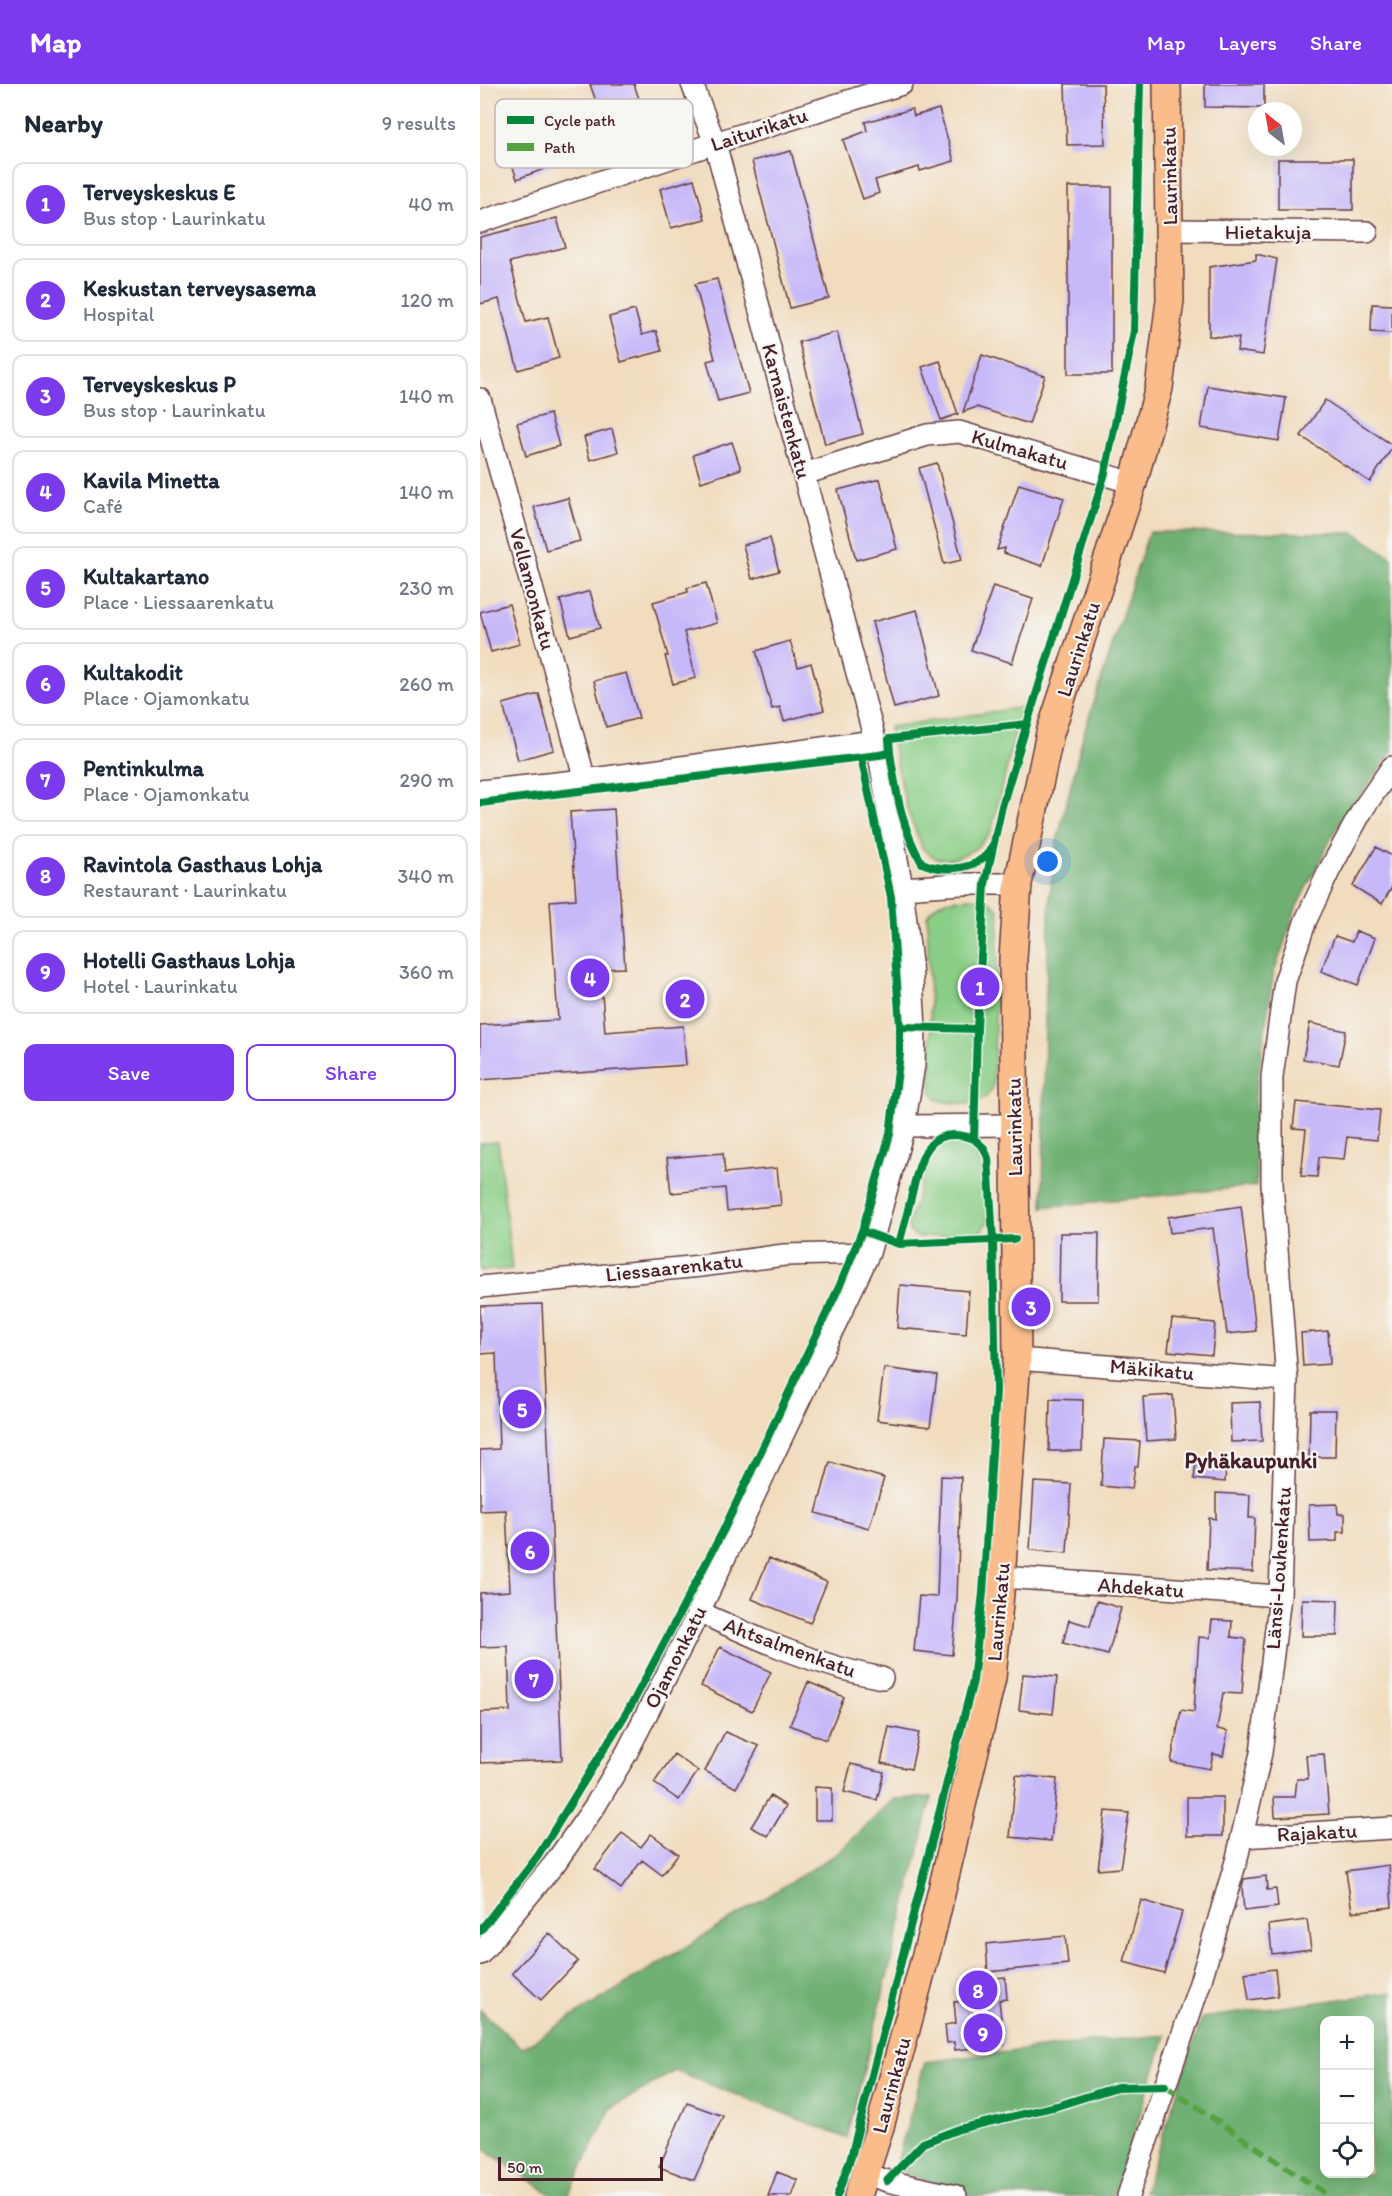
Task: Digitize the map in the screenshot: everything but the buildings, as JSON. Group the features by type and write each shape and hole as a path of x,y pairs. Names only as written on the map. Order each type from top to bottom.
{"main road":[{"name":"Laurinkatu","path":"862,2185 880,2127 932,1932 992,1678 1017,1359 1013,959 1018,884 1050,732 1133,483 1159,388 1170,300 1167,84"}],"street":[{"name":"Karnaistenkatu","path":"692,84 715,143 874,741"},
{"name":"Laiturikatu","path":"693,150 902,84"},
{"name":"Laiturikatu","path":"480,222 641,168"},
{"name":"Hietakuja","path":"1170,230 1367,232"},
{"name":"Vellamonkatu","path":"480,399 585,780"},
{"name":"Kulmakatu","path":"804,474 927,435 959,432 1133,483"},
{"path":"480,791 585,780 874,741"},
{"name":"Ojamonkatu","path":"480,1954 555,1863 595,1806 626,1754 699,1612 869,1253 904,1126 914,1065 915,1028 911,963 902,888 879,754 874,741"},
{"name":"Länsi-Louhenkatu","path":"1128,2196 1200,1983 1242,1837 1261,1753 1280,1596 1287,1380 1272,1184 1272,1077 1285,981 1306,920 1330,869 1363,809 1392,767"},
{"path":"902,888 961,884 1018,884"},
{"path":"904,1126 1014,1125"},
{"name":"Liessaarenkatu","path":"480,1287 701,1266 784,1255 869,1253"},
{"name":"Mäkikatu","path":"1017,1359 1287,1380"},
{"name":"Ahdekatu","path":"1001,1577 1280,1596"},
{"name":"Ahtsalmenkatu","path":"699,1612 810,1659 849,1672 882,1678"},
{"name":"Rajakatu","path":"1242,1837 1392,1828"},
{"path":"862,2185 887,2181 956,2196"}],"green space":[{"path":"1149,532 1355,533 1392,558 1392,752 1338,825 1296,908 1273,976 1255,1097 1256,1186 1043,1207 1045,1017 1054,854 1083,736"},
{"path":"1025,707 1014,737 991,832 975,849 954,859 937,859 923,849 907,809 889,727"},
{"path":"970,898 987,900 999,912 993,1086 983,1099 970,1104 962,1104 937,1100 931,1090 927,916 940,903"},
{"path":"951,1141 967,1143 979,1155 988,1221 980,1233 917,1237 909,1231 908,1225 930,1155 937,1145"},
{"path":"498,1142 512,1269 480,1271 480,1143"},
{"path":"932,1797 847,2138 675,2071 611,2108 568,2196 553,2196 480,2146 480,2010 522,2048 838,1853 894,1799"},
{"path":"1392,1992 1392,2196 1156,2196 1144,2192 1202,2018"},
{"path":"1166,2035 1113,2196 971,2196 904,2173 897,2162 925,2062"}],"marked path":[{"path":"1165,2086 1329,2196"}],"cycle path":[{"path":"480,803 879,755 890,753 889,739 1027,724 1105,473 1134,331 1140,84"},
{"path":"837,2196 851,2157 973,1681 983,1593 996,1391 993,1240 988,1158 984,1148 974,1139 985,884 1002,806 1027,724"},
{"path":"890,753 897,796 905,824 922,863 945,868 961,867 983,858 992,846"},
{"path":"480,1931 538,1856 633,1702 723,1531 840,1285 862,1231 890,1134 900,1054 900,1027 891,897 861,757"},
{"path":"900,1027 977,1029"},
{"path":"899,1244 916,1176 930,1145 947,1135 974,1139"},
{"path":"862,1231 899,1244 1015,1239"},
{"path":"887,2181 923,2143 959,2129 1057,2106 1117,2087 1165,2086"}],"place":[{"name":"Kavila Minetta","path":"590,978"},
{"name":"Terveyskeskus E","path":"980,987"},
{"name":"Keskustan terveysasema","path":"685,999"},
{"name":"Terveyskeskus P","path":"1031,1307"},
{"name":"Kultakartano","path":"522,1409"},
{"name":"Kultakodit","path":"530,1551"},
{"name":"Pentinkulma","path":"534,1679"},
{"name":"Ravintola Gasthaus Lohja","path":"978,1990"},
{"name":"Hotelli Gasthaus Lohja","path":"983,2033"}],"district":[{"name":"Pyhäkaupunki","path":"1251,1460"}]}
